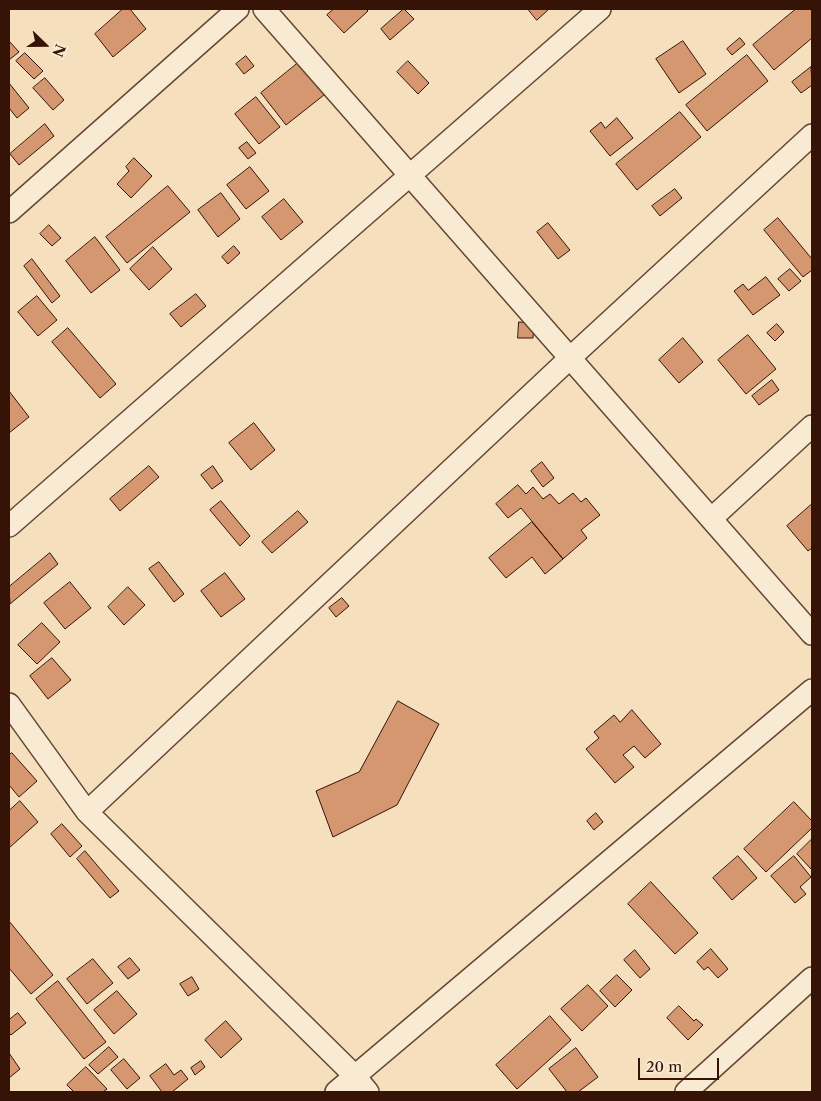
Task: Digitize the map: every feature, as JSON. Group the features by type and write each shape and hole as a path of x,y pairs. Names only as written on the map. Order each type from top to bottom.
{"street":[{"path":"9,212 238,9"},
{"path":"264,9 812,634"},
{"path":"9,526 600,9"},
{"path":"87,812 570,358 812,135"},
{"path":"711,518 812,426"},
{"path":"336,1092 361,1084 812,690"},
{"path":"9,704 87,812 361,1084"},
{"path":"686,1092 812,978"}],"building":[{"path":"123,9 130,9 146,29 113,57 95,34"},
{"path":"334,9 366,9 368,11 344,33 327,15"},
{"path":"404,9 414,19 390,40 381,29"},
{"path":"528,9 549,9 537,20"},
{"path":"796,9 812,9 812,38 774,70 753,45"},
{"path":"740,38 745,44 732,55 727,49"},
{"path":"9,41 19,52 9,60"},
{"path":"683,41 706,74 679,93 656,59"},
{"path":"25,53 43,71 34,79 16,61"},
{"path":"747,55 768,81 707,131 686,105"},
{"path":"246,56 254,66 244,74 236,64"},
{"path":"303,59 329,91 286,125 261,93"},
{"path":"408,61 429,83 418,94 397,72"},
{"path":"811,67 812,85 801,93 792,82"},
{"path":"45,78 64,100 53,110 33,88"},
{"path":"9,83 29,108 17,118 9,108"},
{"path":"256,97 280,127 259,144 235,114"},
{"path":"680,112 701,137 637,190 616,164"},
{"path":"617,118 633,138 610,156 590,131 601,122 605,128"},
{"path":"45,124 54,136 19,165 10,154"},
{"path":"247,142 256,153 248,159 239,148"},
{"path":"134,158 152,176 131,198 117,184 129,171 126,167"},
{"path":"250,167 269,191 246,209 227,185"},
{"path":"168,186 190,212 127,263 106,237"},
{"path":"675,189 682,198 660,216 652,206"},
{"path":"221,193 240,219 218,237 198,210"},
{"path":"284,199 303,222 281,240 262,217"},
{"path":"778,218 812,259 812,270 803,277 764,230"},
{"path":"548,223 570,250 558,259 537,232"},
{"path":"49,225 61,238 52,246 40,234"},
{"path":"95,237 120,270 91,293 66,261"},
{"path":"234,246 240,253 228,264 222,257"},
{"path":"153,247 172,269 149,290 130,269"},
{"path":"32,259 60,296 52,303 24,266"},
{"path":"790,269 801,281 789,291 778,279"},
{"path":"766,277 780,295 753,315 734,291 743,284 748,290"},
{"path":"196,294 206,306 181,327 170,314"},
{"path":"37,296 57,320 38,336 18,312"},
{"path":"519,322 534,323 533,338 518,338"},
{"path":"777,324 784,332 775,341 767,333"},
{"path":"68,328 116,384 100,398 52,342"},
{"path":"748,335 776,369 746,394 718,360"},
{"path":"683,338 703,362 679,383 659,360"},
{"path":"772,380 779,390 759,405 752,396"},
{"path":"9,391 29,417 9,433"},
{"path":"254,423 275,450 251,470 229,443"},
{"path":"542,462 554,478 543,487 531,471"},
{"path":"149,466 159,477 120,511 110,499"},
{"path":"213,466 223,481 212,489 201,475"},
{"path":"518,485 526,494 533,487 543,499 550,494 559,504 573,493 581,502 586,498 600,515 581,530 587,538 563,559 521,508 508,518 496,504"},
{"path":"221,501 250,536 240,546 210,510"},
{"path":"812,504 812,548 808,551 787,526"},
{"path":"298,511 308,522 272,553 262,542"},
{"path":"532,522 563,559 545,574 532,557 506,578 489,558"},
{"path":"50,553 58,564 10,604 9,587"},
{"path":"159,562 184,594 174,602 149,569"},
{"path":"225,573 245,599 221,617 201,591"},
{"path":"70,582 91,608 65,629 44,603"},
{"path":"128,587 145,605 124,625 108,607"},
{"path":"342,598 349,606 336,617 329,608"},
{"path":"42,623 60,642 37,664 18,645"},
{"path":"52,658 71,680 48,699 30,676"},
{"path":"398,701 439,724 397,805 333,837 316,791 359,772"},
{"path":"632,710 661,744 645,758 634,746 623,755 634,767 615,783 586,749 599,738 594,732 614,715 620,722"},
{"path":"12,753 37,781 19,797 9,785 9,755"},
{"path":"20,801 38,822 9,848 9,811"},
{"path":"794,802 812,821 812,828 766,872 744,849"},
{"path":"596,813 603,822 594,830 587,821"},
{"path":"62,824 82,846 70,857 51,834"},
{"path":"812,839 812,870 797,854"},
{"path":"85,851 119,891 110,898 77,859"},
{"path":"738,856 757,878 732,900 713,878"},
{"path":"794,856 811,877 800,887 806,894 795,903 771,876"},
{"path":"651,882 698,933 675,954 628,904"},
{"path":"9,921 53,975 31,994 9,968"},
{"path":"711,949 728,969 718,978 708,967 704,970 697,962"},
{"path":"635,950 650,969 640,978 624,960"},
{"path":"130,958 140,970 128,979 118,967"},
{"path":"93,959 113,983 87,1004 67,979"},
{"path":"617,975 632,990 615,1007 600,991"},
{"path":"192,977 199,989 188,996 180,984"},
{"path":"58,981 106,1042 84,1059 36,999"},
{"path":"588,985 608,1006 582,1031 561,1009"},
{"path":"117,991 137,1014 114,1034 94,1010"},
{"path":"679,1006 694,1021 696,1019 703,1025 688,1040 667,1018"},
{"path":"18,1013 26,1023 11,1035 9,1033 9,1020"},
{"path":"550,1016 571,1040 517,1089 496,1065"},
{"path":"226,1021 242,1039 221,1058 205,1040"},
{"path":"109,1047 118,1057 98,1074 89,1065"},
{"path":"576,1048 598,1077 578,1092 567,1092 549,1069"},
{"path":"9,1053 20,1069 9,1078"},
{"path":"124,1059 140,1078 127,1089 111,1070"},
{"path":"201,1061 205,1067 195,1075 191,1068"},
{"path":"166,1064 174,1075 181,1070 188,1079 172,1092 162,1092 150,1076"},
{"path":"86,1067 107,1089 103,1092 74,1092 67,1085"}]}
